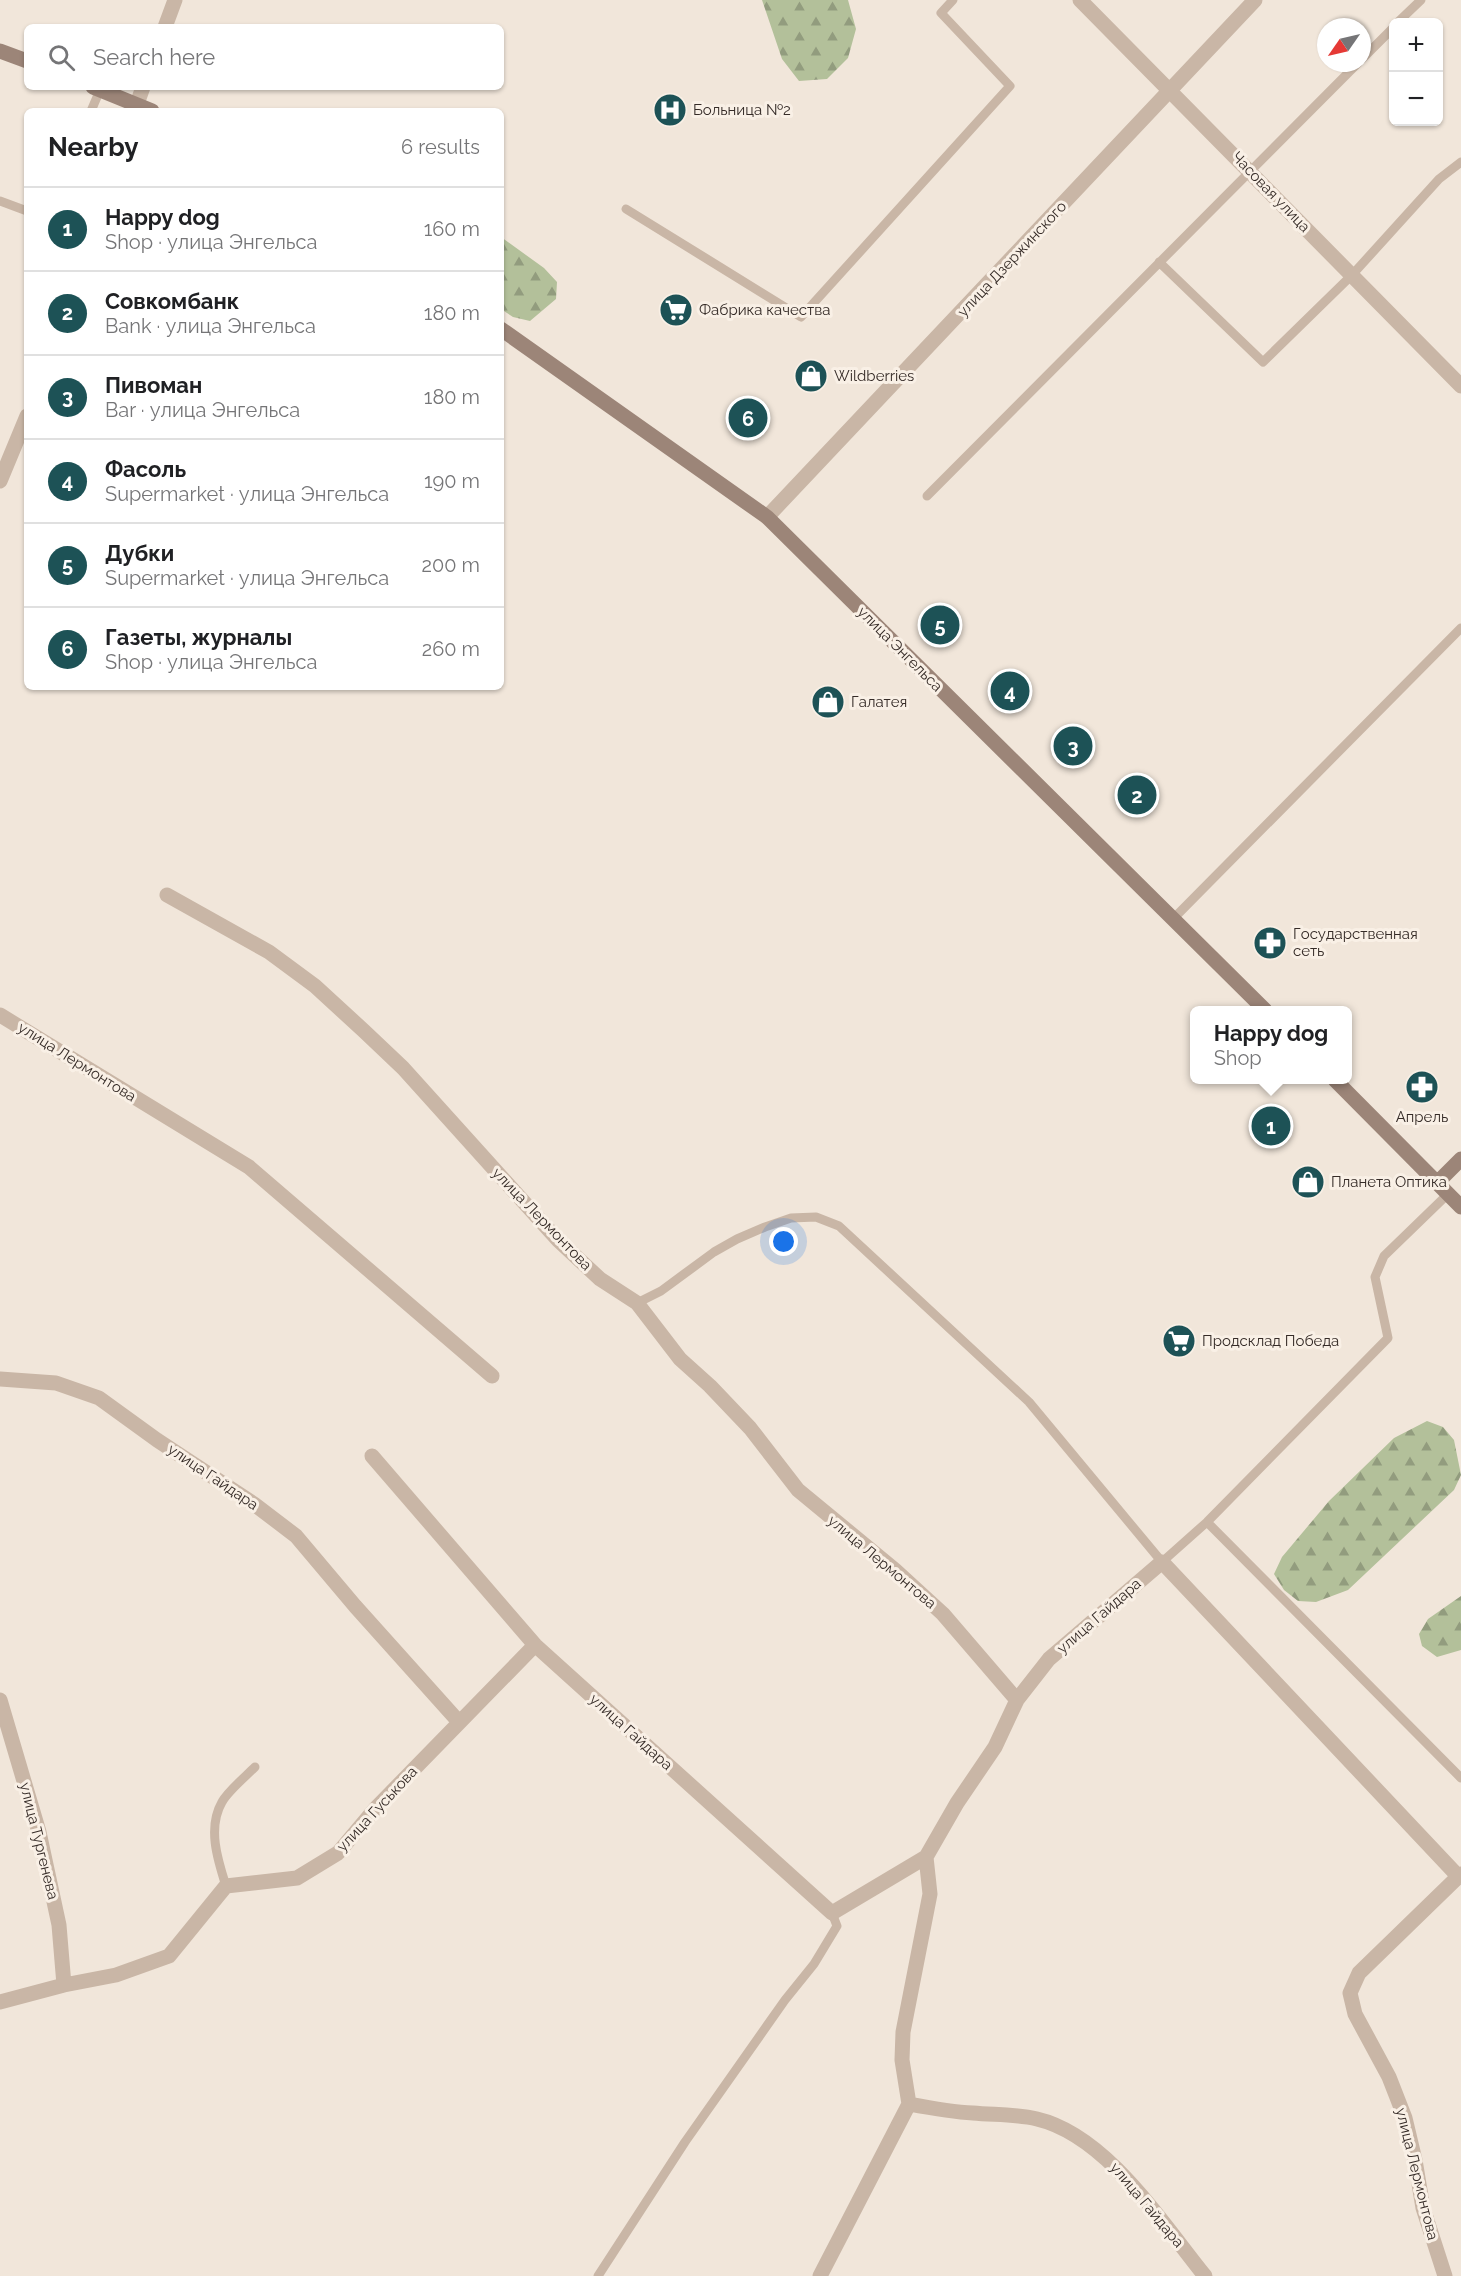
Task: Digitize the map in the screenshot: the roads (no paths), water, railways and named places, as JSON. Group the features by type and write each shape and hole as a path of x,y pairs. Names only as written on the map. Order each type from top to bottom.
{"main road":[{"path":"0,51 24,60"},
{"path":"102,90 146,108"},
{"name":"улица Энгельса","path":"504,331 767,518 1260,1006"},
{"path":"1339,1084 1461,1207"},
{"path":"1443,1188 1461,1159"}],"street":[{"path":"166,24 175,0"},
{"name":"Часовая улица","path":"1080,0 1461,386"},
{"name":"улица Дзержинского","path":"767,518 1255,0"},
{"path":"137,104 142,90"},
{"path":"0,480 24,423"},
{"name":"улица Лермонтова","path":"167,895 269,952 315,986 403,1068 558,1240 600,1279 637,1303 680,1359 710,1386 750,1428 798,1490 895,1570 943,1614 1017,1700"},
{"name":"улица Лермонтова","path":"0,1015 249,1167 492,1376"},
{"name":"улица Гайдара","path":"0,1379 56,1383 99,1398 157,1440 254,1504 296,1536 459,1722"},
{"name":"улица Гайдара","path":"372,1456 535,1646 832,1913 926,1857 957,1803 995,1747 1017,1700 1049,1659 1162,1562"},
{"path":"1162,1562 1460,1875"},
{"name":"улица Гуськова","path":"226,1886 297,1878 338,1853 375,1809 535,1646"},
{"name":"улица Тургенева","path":"0,1701 39,1833 59,1925 64,1985"},
{"path":"820,2276 909,2104 902,2060 903,2032 930,1894 926,1857"},
{"name":"улица Лермонтова","path":"1445,2276 1423,2208 1405,2118 1389,2077 1355,2014 1350,1993 1359,1973 1460,1875"},
{"path":"0,2002 64,1985 116,1975 169,1956 226,1886"},
{"name":"улица Гайдара","path":"909,2104 943,2111 1008,2114 1038,2119 1073,2134 1106,2157 1131,2184 1205,2276"}],"lane":[{"path":"626,209 801,317 1010,86 941,13 953,0"},
{"path":"1402,18 1421,0"},
{"path":"1371,50 1389,32"},
{"path":"927,496 1349,72"},
{"path":"92,108 96,90"},
{"path":"1159,262 1263,362 1352,275 1439,179 1461,162"},
{"path":"0,201 24,210"},
{"path":"1173,919 1461,628"},
{"path":"637,1303 661,1291 722,1248 765,1227 791,1218 816,1217 839,1226 1029,1402 1162,1562 1206,1522 1388,1338 1375,1277 1384,1256 1443,1188"},
{"path":"1206,1522 1461,1778"},
{"path":"226,1886 217,1854 215,1826 222,1802 255,1767"},
{"path":"598,2276 685,2142 785,2000 814,1964 837,1926 832,1913"}],"place":[{"name":"Больница №2","path":"670,110"},
{"name":"Фабрика качества","path":"676,310"},
{"name":"Wildberries","path":"811,376"},
{"name":"Газеты, журналы","path":"748,418"},
{"name":"Дубки","path":"940,625"},
{"name":"Фасоль","path":"1010,691"},
{"name":"Галатея","path":"828,702"},
{"name":"Пивоман","path":"1073,746"},
{"name":"Совкомбанк","path":"1137,795"},
{"name":"Государственная сеть","path":"1270,943"},
{"name":"Апрель","path":"1422,1087"},
{"name":"Happy dog","path":"1271,1126"},
{"name":"Планета Оптика","path":"1308,1182"},
{"name":"Продсклад Победа","path":"1179,1341"}]}
